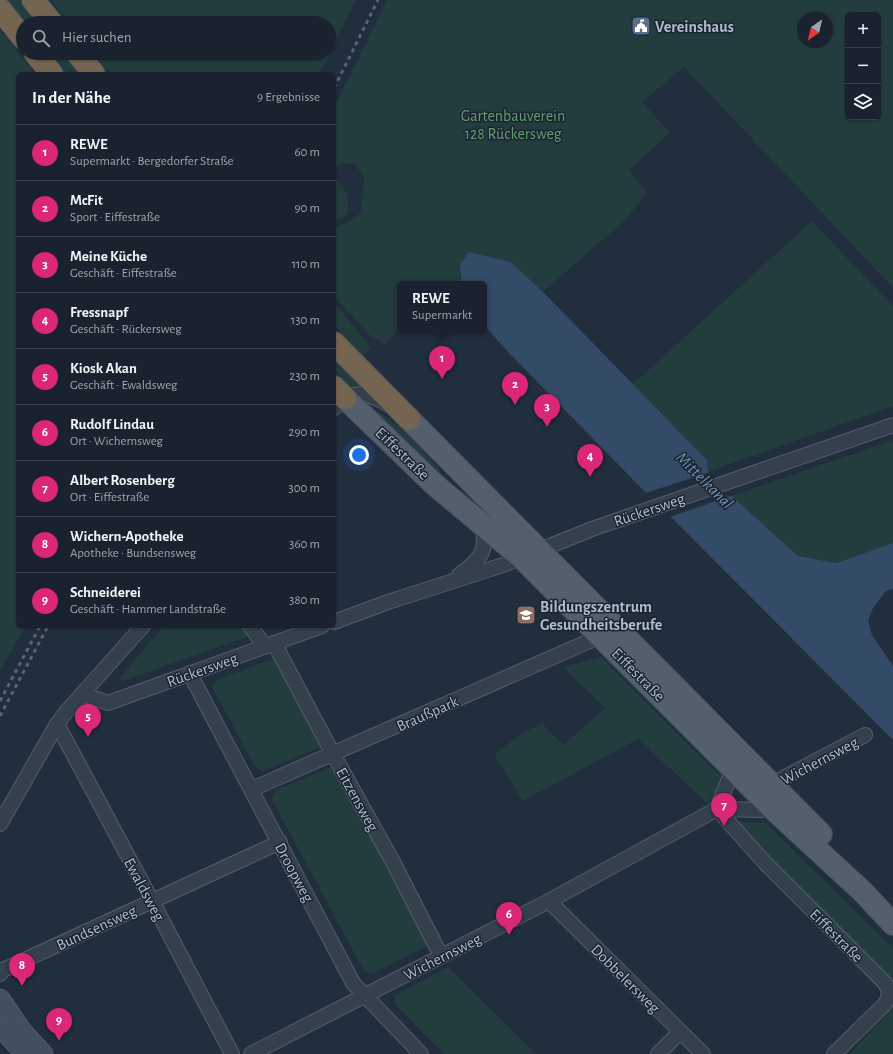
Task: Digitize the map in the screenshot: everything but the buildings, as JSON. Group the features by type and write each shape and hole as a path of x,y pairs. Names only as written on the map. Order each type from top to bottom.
{"highway":[{"path":"33,0 46,16"},
{"path":"0,9 16,29"},
{"path":"41,60 50,72"},
{"path":"83,60 92,72"},
{"path":"336,345 409,419"}],"main road":[{"name":"Eiffestraße","path":"338,398 435,485 482,524 530,554 725,737 893,906"},
{"name":"Eiffestraße","path":"409,419 601,636 772,808 863,892 893,924"},
{"path":"0,999 22,1030 43,1054"},
{"path":"0,1026 25,1054"},
{"path":"0,1042 8,1054"}],"street":[{"path":"338,398 358,394 370,396 393,407 409,419"},
{"name":"Rückersweg","path":"336,621 451,581 503,565 658,506 893,425"},
{"name":"Rückersweg","path":"451,581 474,564 480,557 485,538 482,524"},
{"path":"0,824 56,724 141,628"},
{"name":"Eitzensweg","path":"252,628 269,645 333,754 393,862 437,948 443,955"},
{"name":"Rückersweg","path":"82,694 108,704 316,628"},
{"name":"Braußpark","path":"252,789 601,636"},
{"name":"Droopweg","path":"190,674 280,842 353,983 421,1054"},
{"name":"Ewaldsweg","path":"56,724 152,901 232,1054"},
{"name":"Wichernsweg","path":"772,784 865,735"},
{"path":"725,737 730,750 732,767 729,779 717,809 760,810 772,808"},
{"name":"Wichernsweg","path":"251,1054 549,901 717,809"},
{"name":"Eiffestraße","path":"717,809 766,864 884,982 888,988 889,992 885,1004 834,1054"},
{"name":"Bundsensweg","path":"0,974 3,970 280,842"},
{"name":"Dobbelersweg","path":"549,901 703,1054"},
{"path":"658,1054 680,1032"}],"green space":[{"path":"4,0 22,0 35,16 17,16"},
{"path":"51,0 356,0 336,41 336,16 64,16"},
{"name":"Gartenbauverein 128 Rückersweg","path":"387,0 893,0 893,288 684,67 642,102 670,133 629,170 647,193 625,220 543,292 511,262 460,265 462,281 397,281 397,330 385,345 379,339 373,339 336,298 336,227 356,218 361,211 364,179 355,163 340,164 336,167 336,103"},
{"path":"0,30 16,50 16,60 24,60 33,72 16,72 16,628 25,628 0,671"},
{"path":"51,60 72,60 81,72 60,72"},
{"path":"99,60 327,60 321,72 109,72"},
{"path":"336,182 343,186 347,196 348,207 345,217 336,220"},
{"path":"812,221 893,306 893,406 708,472 707,460 633,384"},
{"path":"336,304 370,346 370,349 364,356 490,484 483,484 360,358 336,327"},
{"path":"336,355 370,390 349,391 336,378"},
{"path":"366,406 377,411 406,433 440,469 439,472"},
{"path":"893,440 893,543 836,563 798,556 732,496"},
{"path":"162,628 243,628 249,636 123,681 120,677"},
{"path":"601,657 721,777 710,806 638,739 523,801 494,754 521,734 542,723 563,745 605,708 563,667"},
{"path":"276,658 323,746 263,771 255,767 212,687 215,680"},
{"path":"334,766 429,945 371,974 364,971 272,800 275,790"},
{"path":"730,821 766,823 893,948 893,980"},
{"path":"448,967 536,1054 444,1054 395,1004 395,995"},
{"path":"893,1009 893,1054 849,1054"}],"water":[{"name":"Mittelkanal","path":"469,252 511,262 543,292 707,460 708,472 798,556 836,563 893,543 893,589 886,591 873,608 868,621 872,635 893,666 893,740 646,493 509,353 487,328 487,281 462,281 460,265"}],"pier":[{"path":"710,472 733,495 670,517 646,493"}],"railway":[{"path":"336,84 378,0"},
{"path":"0,701 39,628"},
{"path":"0,716 47,628"}],"place":[{"name":"Vereinshaus","path":"641,26"},
{"name":"REWE","path":"442,379"},
{"name":"McFit","path":"515,405"},
{"name":"Meine Küche","path":"547,427"},
{"name":"Fressnapf","path":"590,477"},
{"name":"Bildungszentrum Gesundheitsberufe","path":"526,615"},
{"name":"Kiosk Akan","path":"88,737"},
{"name":"Albert Rosenberg","path":"724,826"},
{"name":"Rudolf Lindau","path":"509,935"},
{"name":"Wichern-Apotheke","path":"22,986"},
{"name":"Schneiderei","path":"59,1041"}]}
